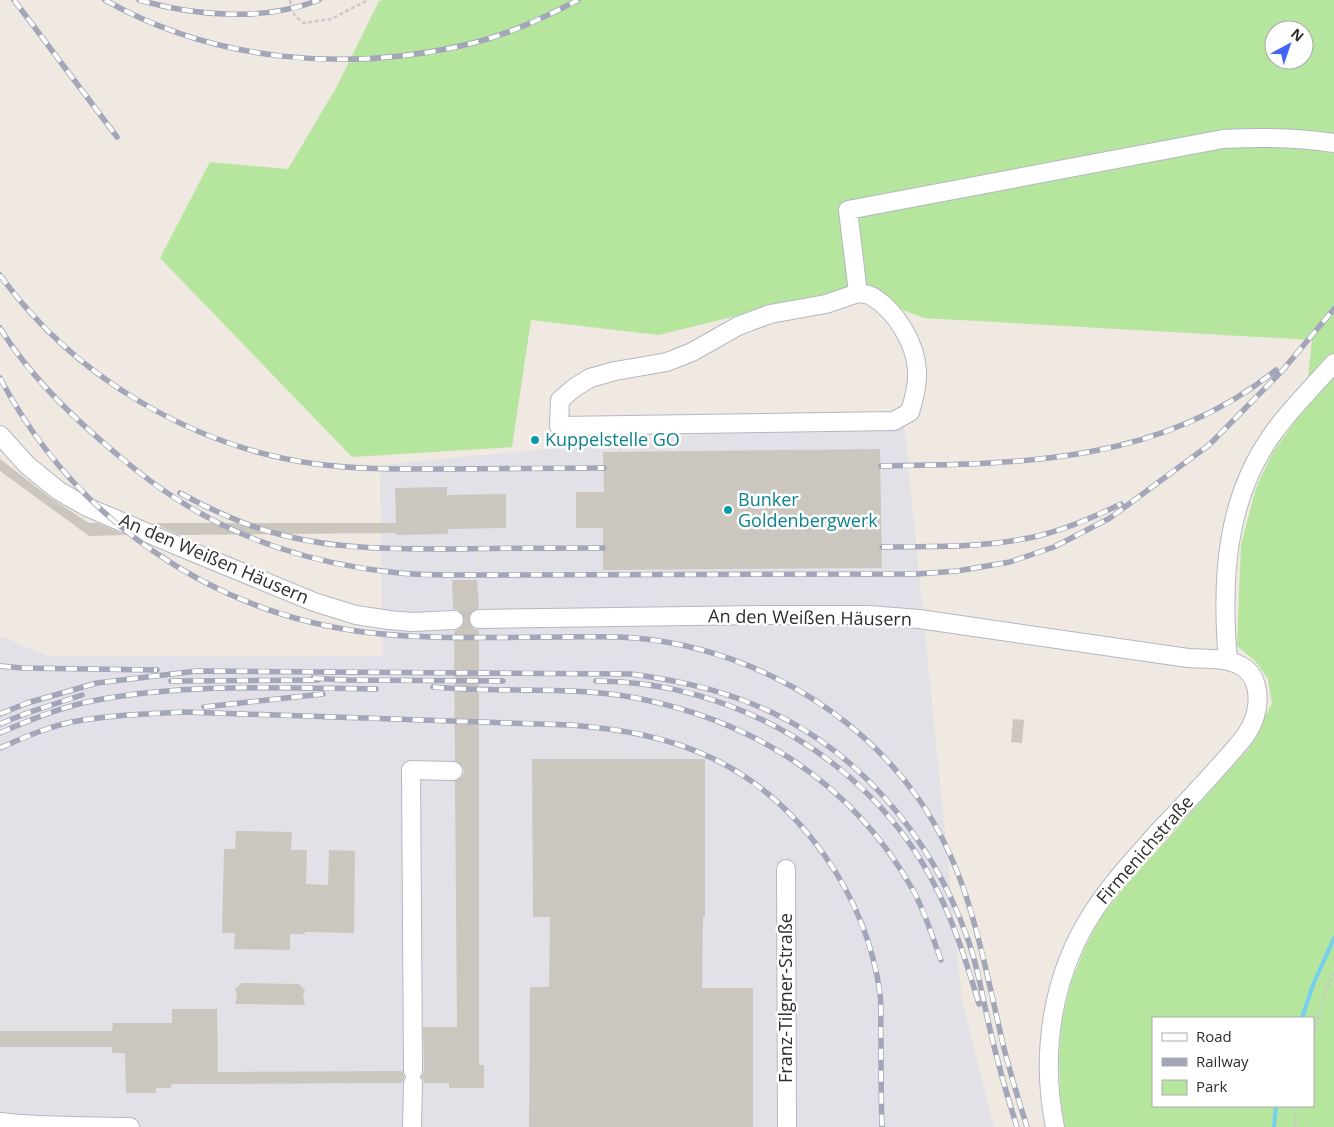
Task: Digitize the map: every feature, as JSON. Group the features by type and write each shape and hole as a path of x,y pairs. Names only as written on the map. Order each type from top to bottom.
{"street":[{"path":"858,292 848,210 1223,139 1308,138 1334,143"},
{"path":"858,292 872,296 890,312 912,343 917,371 915,396 910,412 894,420 559,426 560,400 590,378 615,371 667,362 692,352 738,326 770,314 826,304 858,292"},
{"path":"1228,661 1224,591 1232,524 1243,488 1256,459 1274,431 1334,364"},
{"name":"An den Weißen Häusern","path":"0,435 32,470 72,499 148,534 223,565 314,602 356,615 413,622 454,620"},
{"name":"An den Weißen Häusern","path":"479,620 868,615 919,619 1188,658 1228,661"},
{"name":"Firmenichstraße","path":"1055,1127 1049,1085 1049,1044 1056,1000 1065,968 1082,931 1104,896 1134,859 1237,746 1252,726 1258,706 1258,689 1243,666 1228,661"},
{"path":"412,1127 411,770 453,771"},
{"name":"Franz-Tilgner-Straße","path":"786,869 787,1127"},
{"path":"0,1122 38,1126 130,1127"}],"path":[{"path":"290,0 295,18 304,23 331,19 368,0"},
{"path":"1314,1034 1327,987 1334,974"},
{"path":"1295,1107 1296,1127"}],"shaded area":[{"path":"903,415 962,1001 994,1127 0,1127 0,636 48,656 383,656 380,465"}],"green space":[{"path":"383,0 1334,0 1334,1127 1065,1127 1060,1096 1059,1057 1062,1020 1071,983 1085,947 1103,914 1125,886 1249,748 1272,703 1268,679 1256,662 1237,646 1241,544 1256,488 1272,454 1305,407 1312,340 924,318 848,289 658,335 531,320 512,447 352,457 160,258 210,162 288,169 336,88 379,1"}],"building":[{"name":"Bunker Goldenbergwerk","path":"880,449 882,568 603,570 603,528 576,528 576,492 604,492 603,452"},
{"path":"0,459 52,499 89,523 98,523 126,535 89,536 0,471"},
{"path":"447,487 447,495 506,494 506,528 448,529 448,534 179,535 152,523 396,523 395,488"},
{"path":"452,580 477,580 479,608 470,613 468,620 473,628 479,630 479,1065 484,1065 484,1088 449,1088 449,1083 424,1083 422,1077 424,1071 423,1027 457,1027 455,781 462,777 464,771 462,766 455,761 454,631 460,629 465,620 463,614 453,609"},
{"path":"1013,719 1024,720 1022,743 1011,742"},
{"path":"532,759 705,759 705,917 703,917 702,988 753,988 753,1127 529,1127 530,987 549,987 550,917 533,917"},
{"path":"236,831 292,832 291,850 307,850 306,884 328,885 329,850 355,851 354,933 305,932 305,934 290,934 290,950 234,949 235,933 222,933 224,849 235,849"},
{"path":"242,983 299,984 305,990 303,995 305,1005 235,1004 237,996 235,989"},
{"path":"172,1009 217,1009 218,1072 402,1071 404,1077 402,1083 171,1084 171,1088 156,1088 156,1093 126,1093 125,1053 112,1053 112,1047 0,1047 0,1031 112,1031 113,1023 172,1023"}],"waterway":[{"path":"1302,1017 1313,985 1334,938"},
{"path":"1274,1127 1276,1107"}],"tunnel":[{"path":"454,620 479,619"}],"railway":[{"path":"14,0 117,137"},
{"path":"105,0 147,21 191,37 236,49 283,56 329,59 376,58 423,53 469,44 525,25 578,0"},
{"path":"139,0 183,10 229,14 275,12 319,0"},
{"path":"0,275 29,311 63,345 99,375 139,401 181,423 225,442 270,455 316,464 350,467 384,469 604,468"},
{"path":"0,328 11,345 48,391 76,419 148,479 175,498 225,526 251,538 306,556 363,568 423,575 917,574 957,571 1010,562 1054,547 1110,518 1209,445 1282,371 1334,309"},
{"path":"881,466 986,463 1037,459 1088,452 1137,441 1185,424 1232,401 1276,370"},
{"path":"0,378 31,429 67,475 109,516 154,552 204,582 257,606 313,623 372,633 468,638 618,637 676,644 717,654 756,669 794,688 829,710 862,736 892,765 918,798 935,825 949,853 971,910 1012,1079 1027,1127"},
{"path":"180,493 243,523 282,535 326,544 414,549 603,548"},
{"path":"882,547 960,546 1019,540 1070,526 1121,504"},
{"path":"0,666 157,670"},
{"path":"0,714 27,703 97,683 197,671 631,674 694,685 755,705 792,723 826,744 857,770 885,798 911,830 933,864 952,900 971,948 998,1064 1017,1127"},
{"path":"313,678 343,680 503,681"},
{"path":"171,681 318,680"},
{"path":"596,681 647,685 697,695 745,712 791,735 833,764 872,798 905,837 932,880 953,925 979,1004"},
{"path":"433,687 481,690 577,691 625,696 670,706 713,720 754,738 792,760 827,786 859,816 888,851 913,890 925,915 941,960"},
{"path":"0,733 60,709 97,700 166,691 236,688 376,689"},
{"path":"204,707 323,694"},
{"path":"0,724 82,695"},
{"path":"0,748 44,730 72,722 114,716 184,712 571,725 644,735 697,751 746,777 775,800 802,827 825,856 845,888 861,922 873,958 880,994 882,1127"}],"place":[{"name":"Kuppelstelle GO","path":"535,440"},
{"name":"Bunker Goldenbergwerk","path":"728,510"}]}
